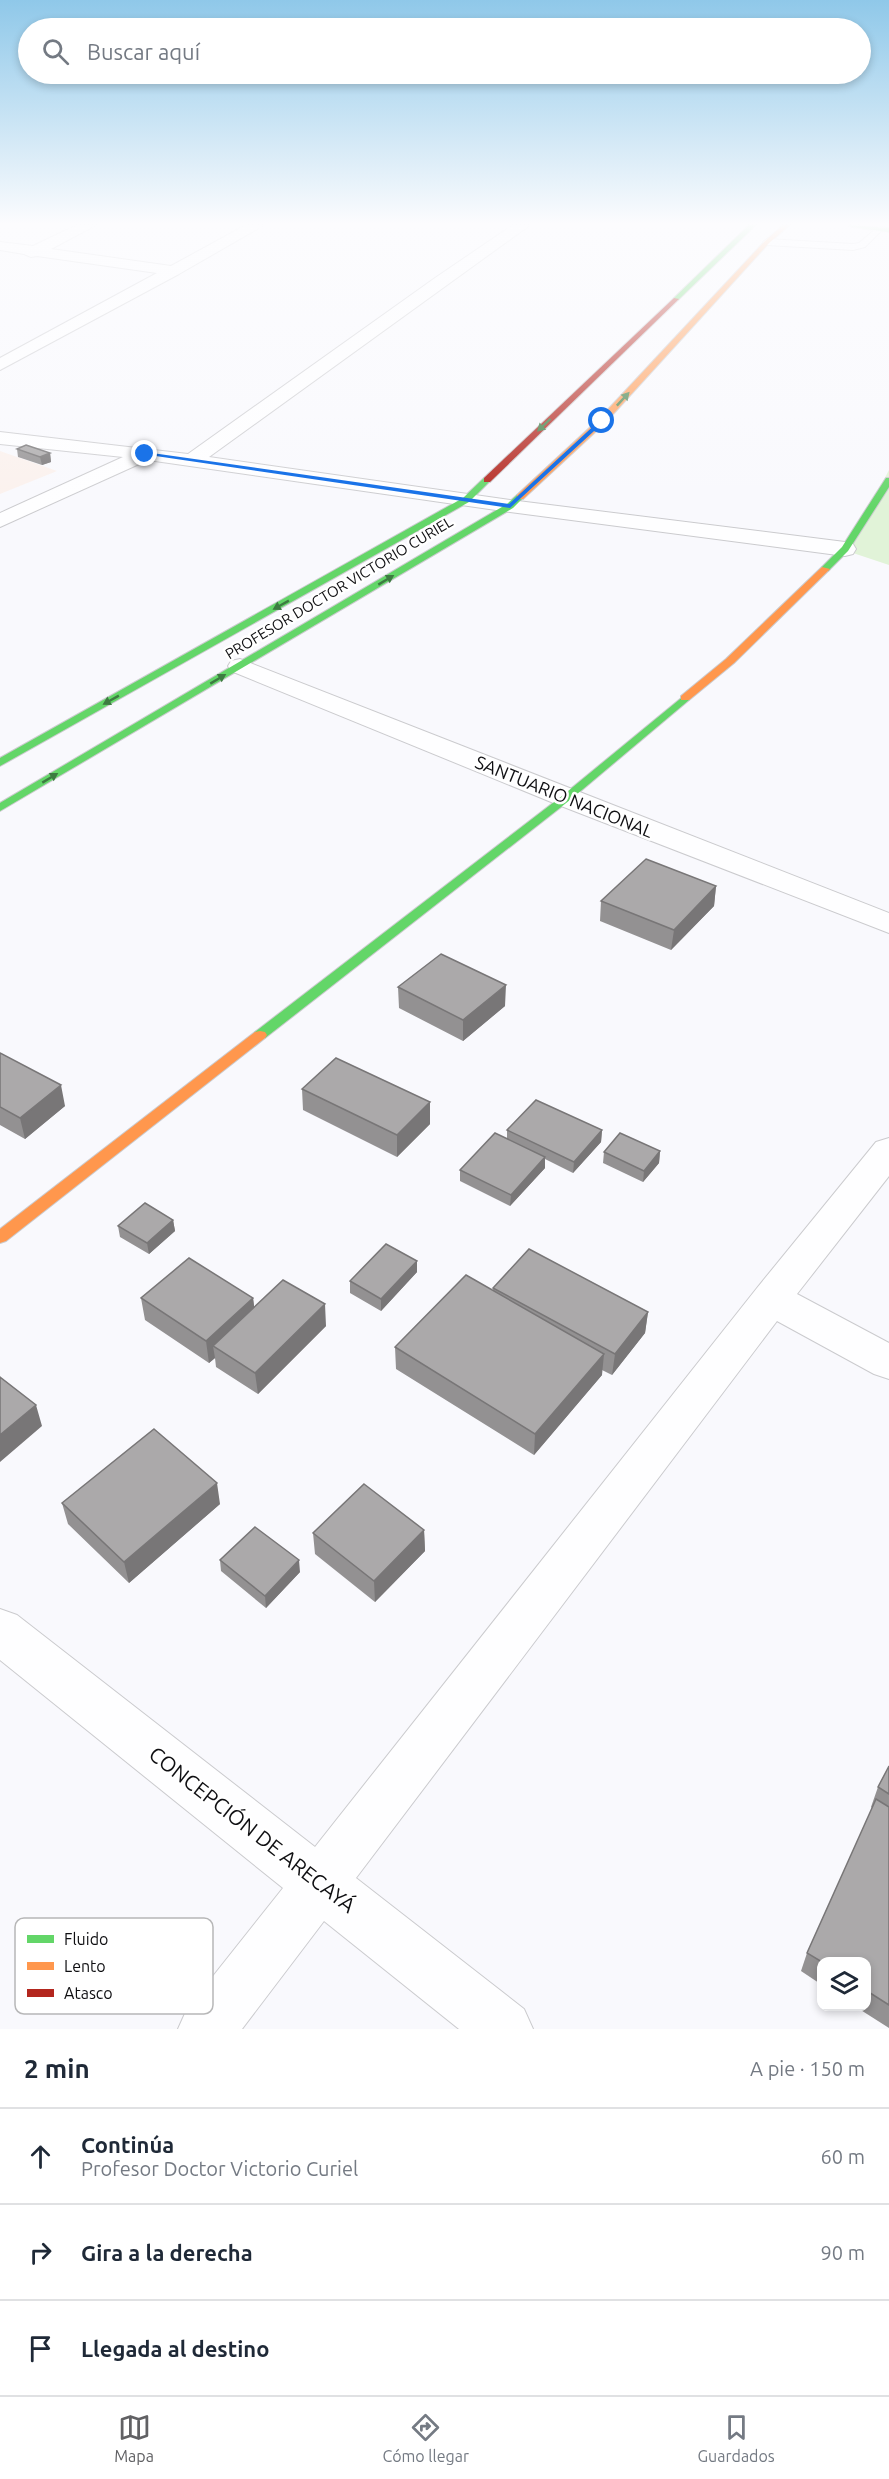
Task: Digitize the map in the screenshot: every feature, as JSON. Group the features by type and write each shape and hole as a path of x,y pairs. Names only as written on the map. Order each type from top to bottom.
{"main road":[{"name":"PROFESOR DOCTOR VICTORIO CURIEL","path":"0,763 466,500 654,320"},
{"name":"PROFESOR DOCTOR VICTORIO CURIEL","path":"0,808 510,507 602,421 695,320"},
{"path":"0,1237 566,798 730,661 845,549 889,480"}],"street":[{"path":"0,364 83,320"},
{"path":"191,460 386,320"},
{"path":"0,438 191,460 510,507 845,549"},
{"path":"0,521 145,454"},
{"name":"SANTUARIO NACIONAL","path":"240,666 566,798 889,924"},
{"path":"207,2029 771,1299 889,1151"},
{"path":"771,1299 889,1362"},
{"name":"CONCEPCIÓN DE ARECAYÁ","path":"0,1631 504,2029"}],"shaded area":[{"path":"0,451 57,471 0,494"}],"green space":[{"path":"889,470 889,565 847,551"}],"building":[{"path":"26,445 50,453 40,457 17,449"},
{"path":"646,859 716,886 674,930 601,901"},
{"path":"441,954 506,985 463,1020 398,987"},
{"path":"0,1053 61,1085 20,1118 0,1107"},
{"path":"336,1058 430,1102 397,1135 302,1089"},
{"path":"536,1100 602,1130 574,1162 507,1130"},
{"path":"495,1133 545,1157 511,1195 460,1170"},
{"path":"620,1133 660,1151 644,1171 604,1152"},
{"path":"145,1203 173,1220 147,1243 118,1226"},
{"path":"386,1244 417,1261 381,1299 350,1281"},
{"path":"529,1249 648,1312 615,1354 493,1288"},
{"path":"189,1258 253,1298 206,1341 141,1298"},
{"path":"466,1275 604,1354 535,1434 395,1347"},
{"path":"283,1280 325,1304 255,1373 213,1346"},
{"path":"0,1377 36,1405 0,1435"},
{"path":"154,1429 217,1483 124,1562 62,1503"},
{"path":"364,1484 424,1530 374,1581 313,1533"},
{"path":"255,1527 299,1560 265,1596 220,1560"},
{"path":"889,1766 889,1794 878,1787"},
{"path":"876,1799 889,1807 889,2005 871,1994 871,1957 817,1957 817,1959 807,1953"}],"traffic: fast":[{"path":"0,763 466,500 487,480"},
{"path":"825,569 845,549 889,480"},
{"path":"0,808 510,506 520,497"},
{"path":"260,1035 566,798 685,698"}],"traffic: slow":[{"path":"520,497 602,421 695,320"},
{"path":"685,698 730,661 825,569"},
{"path":"0,1237 260,1035"}],"traffic: jam":[{"path":"487,480 654,320"}],"route":[{"path":"145,454 510,507 602,421"}]}
